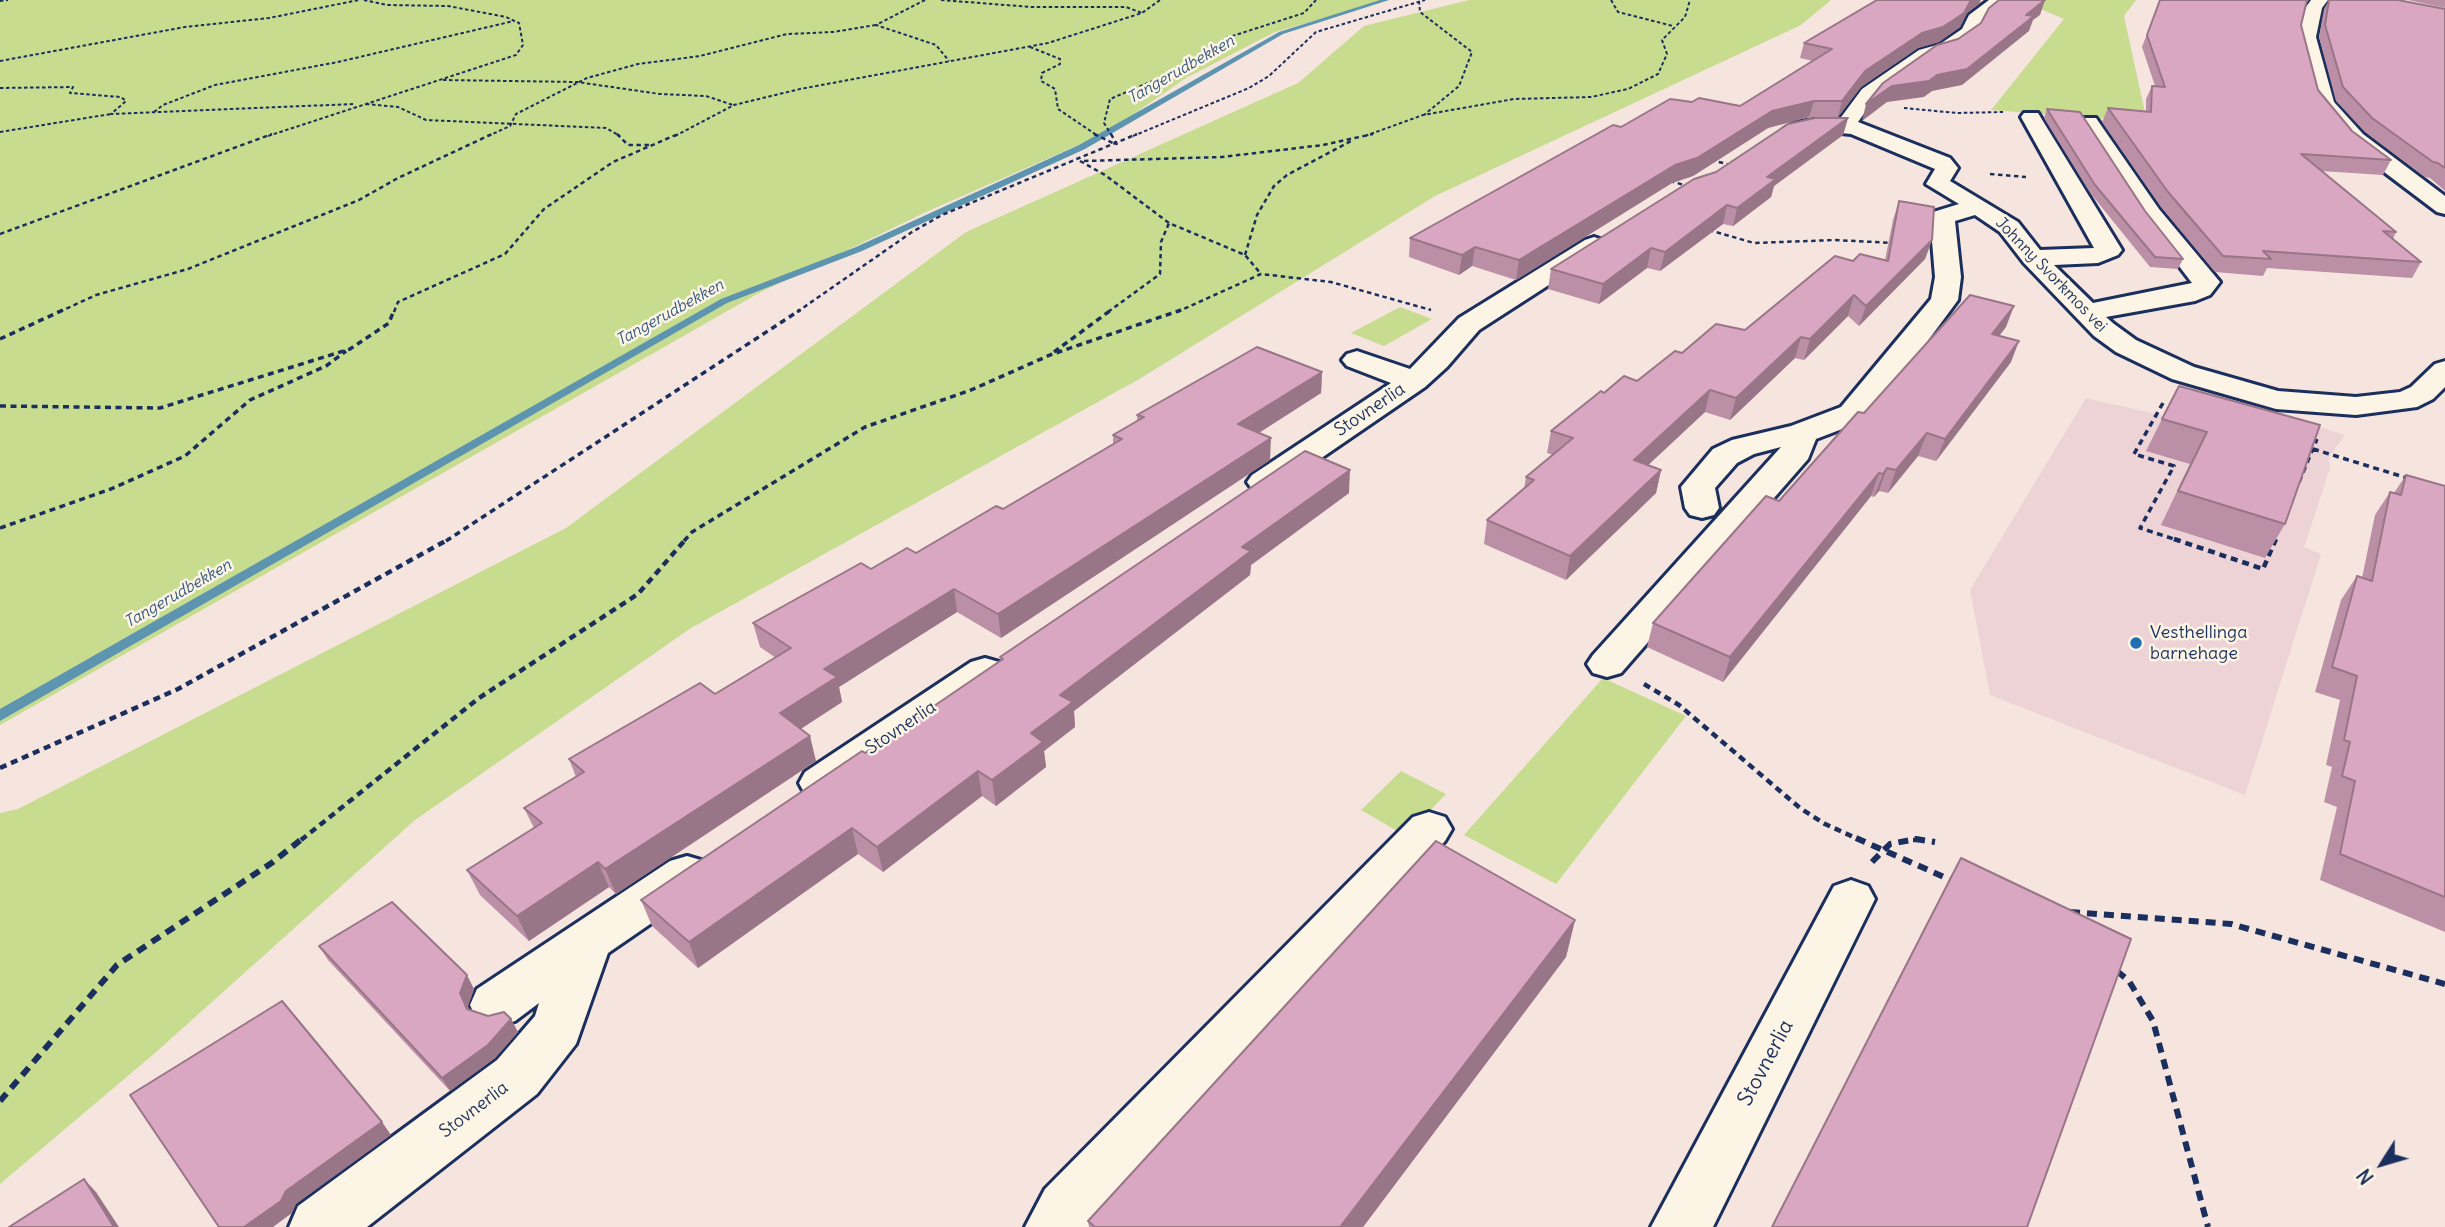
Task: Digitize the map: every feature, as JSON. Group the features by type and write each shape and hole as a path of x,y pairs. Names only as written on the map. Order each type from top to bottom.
{"street":[{"path":"1845,126 1863,98 1925,54 1947,48 1969,32 1975,19 1999,0"},
{"path":"2320,0 2314,7 2307,37 2324,103 2355,139 2445,207"},
{"path":"2031,117 2109,250 2098,255 2033,258"},
{"path":"2086,314 2115,304 2185,295 2201,289 2207,282 2151,214 2089,122"},
{"name":"Johnny Svorkmos vei","path":"1720,162 1776,134 1810,126 1845,126 1875,134 1942,163 1947,168 1937,184 1979,206 2009,227 2033,258 2086,314 2126,346 2183,373 2245,393 2316,404 2383,404 2434,398 2445,370"},
{"path":"1702,508 1698,487 1726,456 1742,447 1801,433 1852,414 1908,348 1944,300 1948,277 1942,217 1947,213 1979,206"},
{"path":"1469,324 1610,235"},
{"name":"Stovnerlia","path":"1230,505 1414,380 1437,361 1469,324"},
{"path":"1357,360 1414,380"},
{"path":"1607,664 1796,452 1801,433"},
{"name":"Stovnerlia","path":"783,809 1012,653"},
{"path":"1055,1227 1066,1209 1429,829"},
{"path":"496,1005 714,855"},
{"name":"Stovnerlia","path":"1681,1227 1851,900"},
{"name":"Stovnerlia","path":"319,1227 517,1077 557,1028 587,941"}],"path":[{"path":"0,1 8,0"},
{"path":"0,62 185,27 269,18 359,0"},
{"path":"0,234 362,104 516,55 523,45 519,23 515,21 448,6 387,5 364,0"},
{"path":"0,339 96,295 188,269 359,200 398,178 510,127 516,114 577,82 627,66 696,57 787,34 834,32 876,25 925,0"},
{"path":"941,0 1031,7 1126,7 1142,13"},
{"path":"0,528 111,489 185,456 250,400 327,366 389,323 398,302 505,254 544,209 613,162 656,146 734,105 800,89 1029,46 1100,28 1142,13 1160,0"},
{"path":"1117,145 1104,123 1110,99 1214,55 1226,38 1304,13 1316,0"},
{"path":"0,768 178,689 428,553 825,294 912,232 942,215 1079,161 1249,88 1283,64 1316,32 1345,20 1424,0"},
{"path":"1611,0 1618,12 1673,26"},
{"path":"1245,255 1256,215 1274,186 1287,175 1354,140 1423,116 1514,99 1591,97 1628,89 1658,74 1667,54 1662,40 1673,26 1685,17 1690,0"},
{"path":"1419,1 1420,12 1472,52 1459,86 1423,116"},
{"path":"154,113 163,105 193,96 215,85 339,62 371,52 515,21"},
{"path":"876,25 936,45 949,61"},
{"path":"1029,46 1060,59 1060,64 1042,73 1041,81 1055,89 1058,109 1087,131 1117,145"},
{"path":"439,80 577,82 660,94 706,96 734,105"},
{"path":"0,88 74,87 70,93 121,97 125,101 111,114"},
{"path":"1863,98 1922,111 1992,111 2031,117"},
{"path":"0,132 111,114 362,104 398,107 426,120 510,127 606,128 623,138 628,145 656,146"},
{"path":"1079,161 1222,157 1354,140"},
{"path":"1079,161 1105,175 1169,223 1245,255 1261,274"},
{"path":"1675,172 1663,179 1692,187"},
{"path":"1996,174 2025,177"},
{"path":"1050,355 1160,274 1161,242 1169,223"},
{"path":"1705,229 1754,243 1864,240 1944,250"},
{"path":"0,1101 117,965 272,862 479,698 638,594 692,532 865,427 971,390 1050,355 1164,318 1261,274 1331,282 1409,301 1469,324"},
{"path":"0,406 160,408 350,349"},
{"path":"2183,373 2134,454 2174,466 2140,528 2263,569 2278,533"},
{"path":"2298,485 2319,432 2316,404"},
{"path":"2314,449 2419,481"},
{"path":"1607,664 1679,705 1800,808 1825,824 1958,884"},
{"path":"1851,900 1856,886 1882,851 1904,840 1935,842"},
{"path":"2061,911 2231,924 2445,984"},
{"path":"2113,967 2129,981 2153,1021 2208,1227"}],"shaded area":[{"name":"Vesthellinga barnehage","path":"2086,398 2173,418 2295,419 2345,435 2329,457 2330,468 2304,547 2321,554 2245,795 1990,695 1970,590"}],"green space":[{"path":"0,0 1388,0 1275,32 1186,78 1106,133 926,212 759,293 0,725"},
{"path":"1469,0 1831,0 1801,25 1435,196 1141,378 691,628 415,820 155,1053 0,1184 0,813 18,809 566,528 966,232 1298,83 1364,26"},
{"path":"2020,0 2136,0 2124,16 2147,122 1991,110 2064,19"},
{"path":"1400,307 1432,319 1384,346 1351,333"},
{"path":"1603,678 1686,716 1556,884 1464,835"},
{"path":"1401,771 1446,794 1406,836 1361,810"}],"building":[{"path":"1877,0 1971,0 1964,13 1943,27 1922,33 1865,71 1842,101 1814,101 1772,111 1697,158 1675,165 1519,260 1475,247 1462,255 1410,238 1613,125 1621,127 1670,99 1692,102 1699,98 1740,106 1832,49 1804,43"},
{"path":"1999,0 2045,0 2026,15 2034,16 1967,69 1937,75 1929,81 1892,86 1866,104 1883,83 1937,45 1958,39 1981,23 1989,8"},
{"path":"2160,0 2307,0 2301,25 2318,90 2352,131 2391,160 2301,154 2396,232 2383,231 2421,262 2263,251 2271,259 2223,256 2168,192 2108,108 2151,112 2152,86 2165,87 2147,35"},
{"path":"2329,0 2398,0 2445,9 2445,168 2372,118 2343,87 2325,25"},
{"path":"2047,109 2080,112 2145,211 2183,259 2155,257 2095,185"},
{"path":"1815,118 1848,118 1767,177 1776,179 1737,208 1727,205 1665,252 1651,248 1603,284 1551,269 1694,179 1716,172 1788,124"},
{"path":"1899,201 1934,207 1932,240 1866,306 1854,295 1810,339 1801,337 1736,398 1710,390 1634,460 1661,470 1570,556 1487,520 1534,480 1526,477 1573,438 1551,431 1624,376 1637,381 1675,351 1682,353 1716,324 1745,330 1835,256 1853,261 1860,254 1888,261"},
{"path":"1970,295 2014,306 1992,334 2019,341 1945,439 1927,433 1896,470 1887,468 1883,474 1879,473 1730,657 1653,623 1766,496 1779,501 1858,412 1864,413"},
{"path":"1257,347 1322,372 1238,424 1271,438 998,614 954,589 824,669 837,677 780,713 810,736 605,869 598,862 517,916 467,870 542,823 524,808 584,772 569,759 700,683 715,694 791,648 753,623 861,563 871,569 907,548 916,553 996,506 1003,509 1122,439 1113,435 1144,417 1137,415"},
{"path":"2179,386 2320,425 2285,524 2178,491 2207,432 2162,419"},
{"path":"1305,451 1350,470 1242,547 1251,551 1060,695 1073,702 1031,733 1043,742 992,780 978,771 877,847 852,828 689,942 641,900 862,751 865,753 1003,659 1000,657"},
{"path":"2406,475 2445,486 2445,897 2340,854 2355,781 2342,776 2350,742 2344,740 2357,676 2332,667 2357,576 2372,581 2390,492 2401,495"},
{"path":"1436,841 1575,920 1340,1227 1095,1227 1088,1221"},
{"path":"1961,858 2131,939 2027,1227 1772,1227"},
{"path":"392,902 467,975 460,993 467,1009 488,1016 504,1012 511,1019 488,1045 442,1078 319,946"},
{"path":"282,1001 382,1122 286,1191 281,1201 244,1227 219,1227 130,1095"},
{"path":"84,1179 114,1227 9,1227"}],"waterway":[{"name":"Tangerudbekken","path":"0,716 724,301 859,249 1082,147 1281,33 1386,0"}],"place":[{"name":"Vesthellinga barnehage","path":"2136,643"}]}
